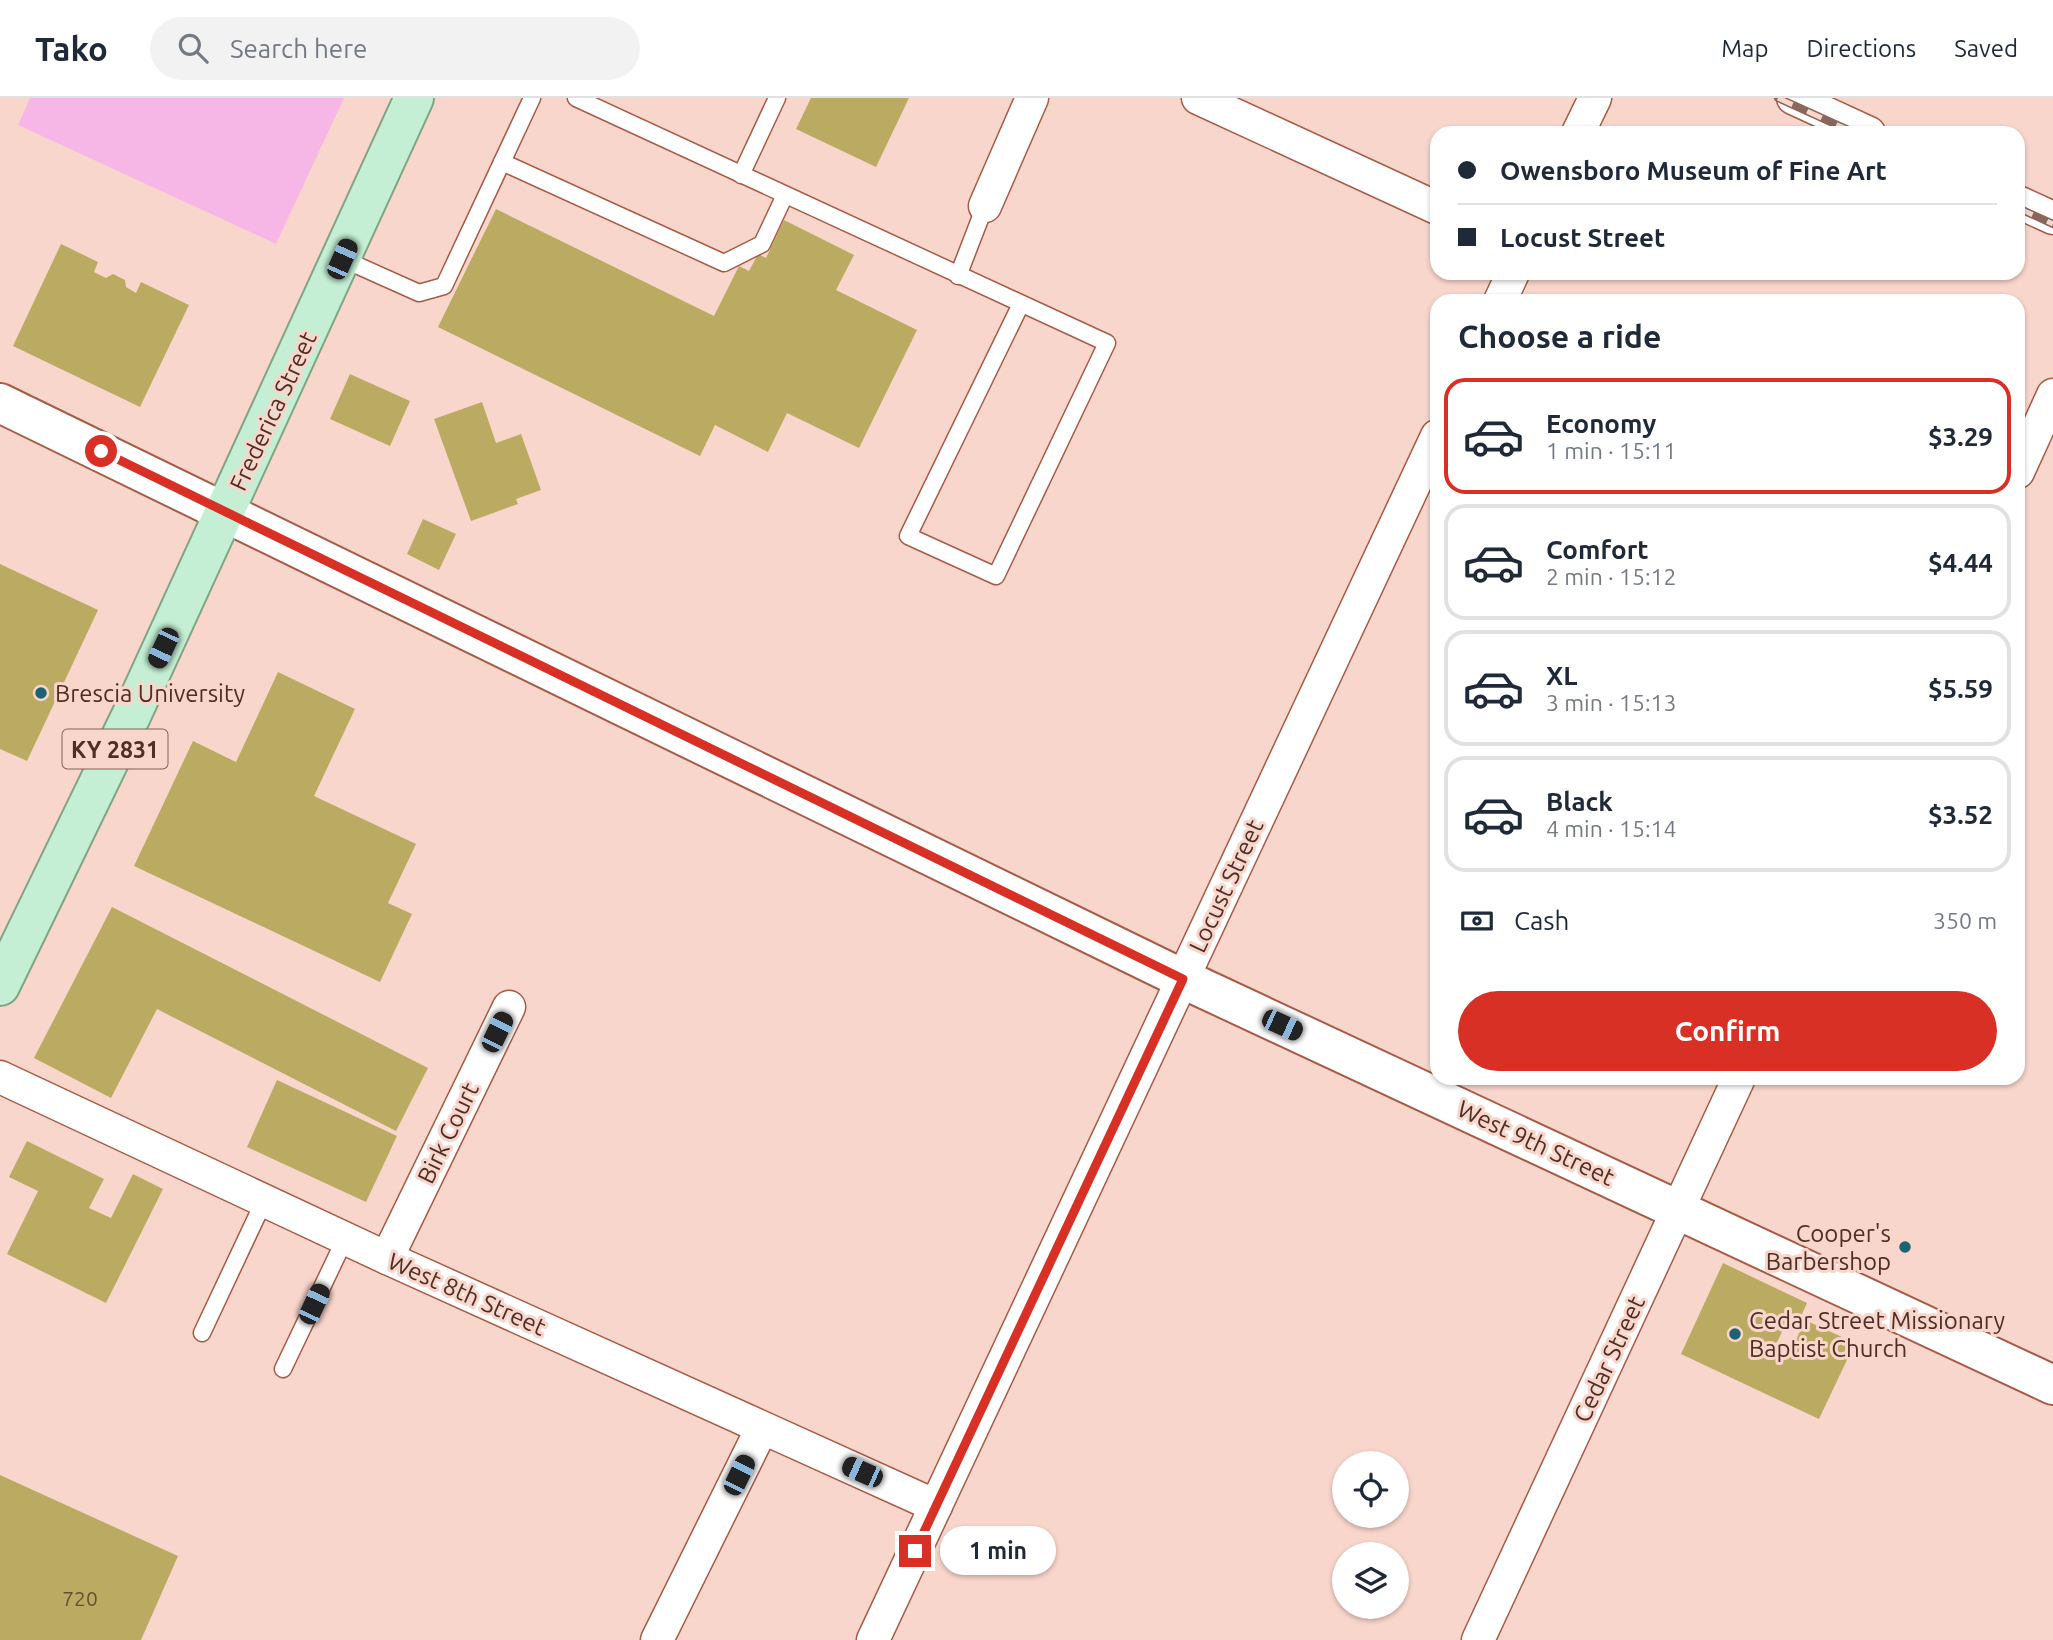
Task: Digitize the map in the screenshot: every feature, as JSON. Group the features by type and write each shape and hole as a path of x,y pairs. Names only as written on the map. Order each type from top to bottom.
{"main road":[{"name":"Frederica Street","path":"3,972 226,511 414,98"}],"street":[{"path":"985,206 1032,98"},
{"path":"1198,98 1430,205"},
{"path":"1581,126 1595,98"},
{"path":"1793,98 1854,126"},
{"path":"2025,205 2053,218"},
{"path":"2025,457 2053,395"},
{"name":"West 9th Street","path":"0,403 1183,979 2053,1385"},
{"name":"Locust Street","path":"873,1640 1430,451"},
{"name":"Birk Court","path":"387,1258 509,1007"},
{"name":"West 8th Street","path":"0,1077 345,1239 936,1506"},
{"name":"Cedar Street","path":"1478,1640 1735,1085"},
{"path":"657,1640 762,1427"}],"lane":[{"path":"342,259 419,293 444,286 532,98"},
{"path":"576,98 1107,343 996,576 908,536 1021,304"},
{"path":"741,175 777,98"},
{"path":"502,162 724,263 762,244 785,195"},
{"path":"958,275 985,206"},
{"path":"202,1333 264,1201"},
{"path":"283,1369 345,1239"}],"shaded area":[{"path":"30,98 344,98 276,244 18,125"}],"building":[{"path":"811,98 909,98 876,167 796,129"},
{"path":"496,209 714,316 739,266 749,271 758,254 766,258 784,220 854,255 836,290 917,330 859,448 787,413 768,452 715,425 700,456 438,327"},
{"path":"61,244 98,262 94,272 106,278 113,274 125,280 126,287 136,293 141,282 189,305 140,407 13,346"},
{"path":"350,374 410,401 390,446 330,419"},
{"path":"482,402 496,443 521,434 541,490 516,499 518,504 471,521 434,419"},
{"path":"423,519 456,534 439,570 407,554"},
{"path":"0,564 98,610 27,761 0,749"},
{"path":"278,672 355,709 314,796 416,844 388,903 412,914 380,982 134,866 193,741 236,762"},
{"path":"112,907 428,1068 396,1131 157,1009 111,1098 34,1058"},
{"path":"277,1080 397,1136 366,1202 247,1147"},
{"path":"27,1141 104,1179 89,1208 111,1218 133,1174 163,1189 106,1303 7,1254 38,1191 9,1177"},
{"name":"Cedar Street Missionary Baptist Church","path":"1723,1263 1807,1303 1797,1325 1787,1321 1773,1351 1788,1358 1805,1320 1855,1343 1819,1419 1681,1354"},
{"path":"0,1475 178,1556 141,1640 0,1640"}],"railway":[{"path":"1778,98 1840,126"},
{"path":"2025,211 2053,224"}],"place":[{"name":"Brescia University","path":"41,693"},
{"name":"Cooper's Barbershop","path":"1905,1247"},
{"name":"Cedar Street Missionary Baptist Church","path":"1735,1334"}],"route":[{"path":"101,451 1183,979 915,1551"}]}
